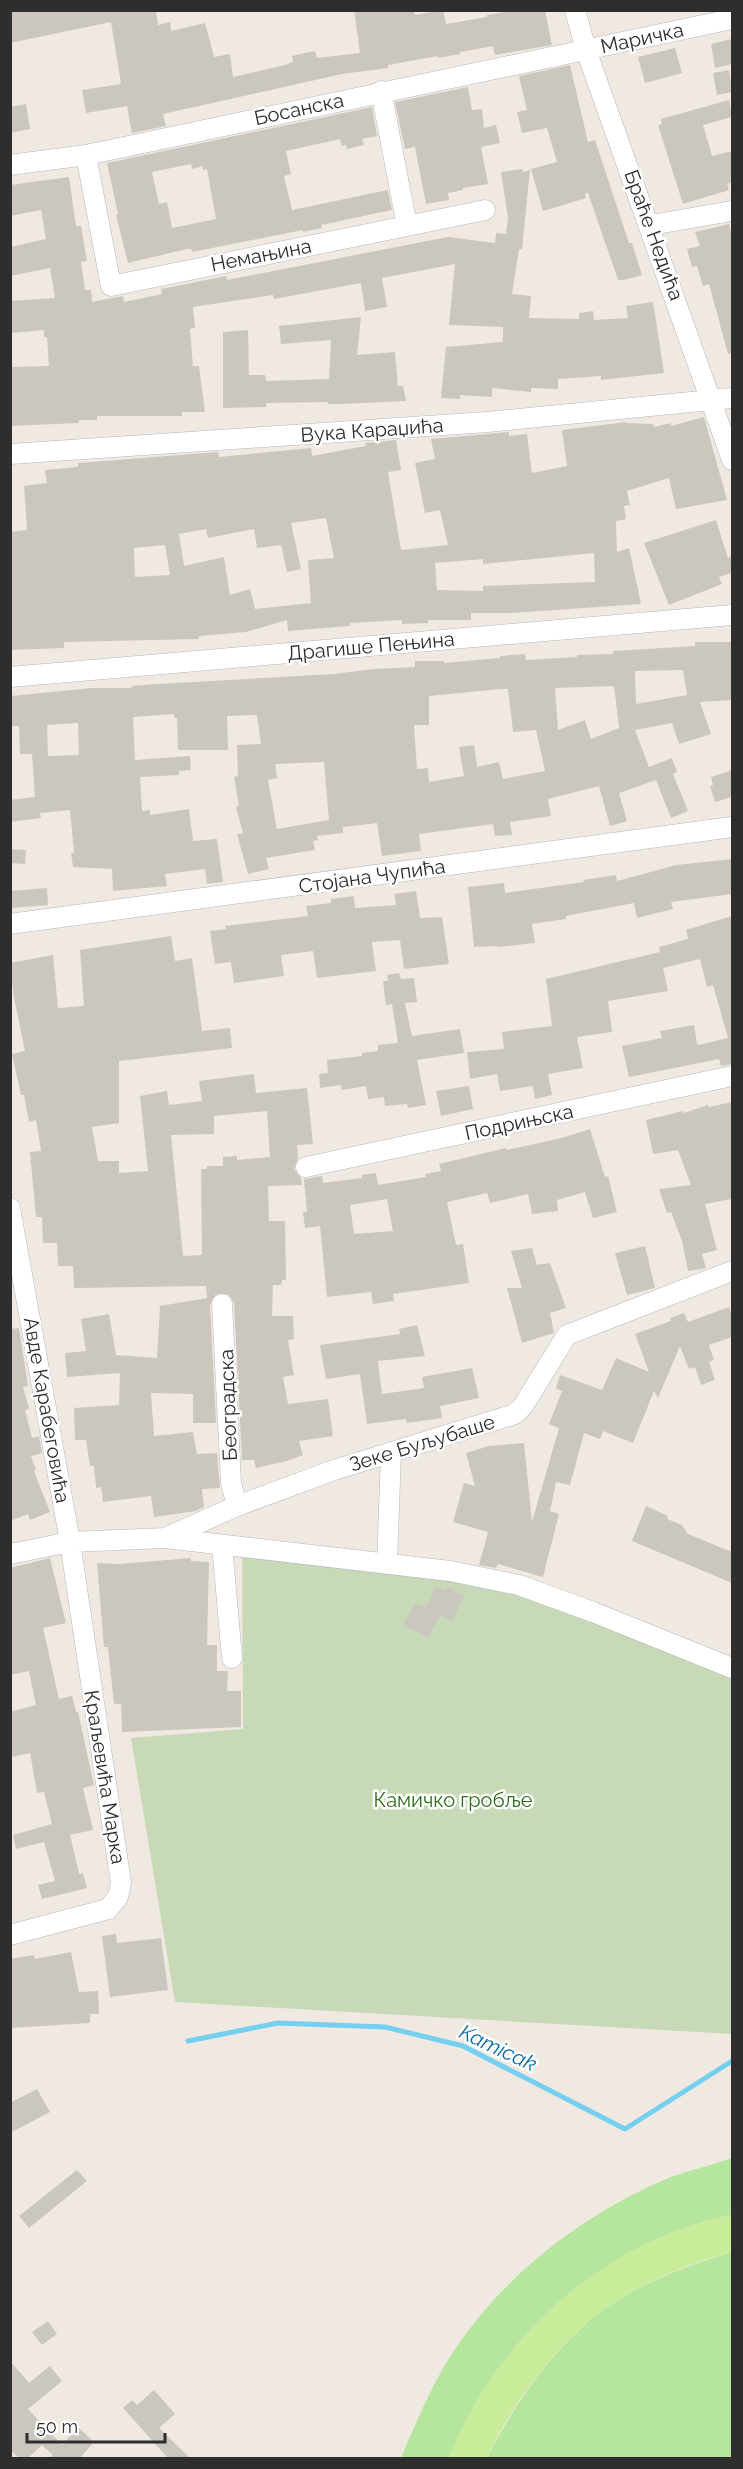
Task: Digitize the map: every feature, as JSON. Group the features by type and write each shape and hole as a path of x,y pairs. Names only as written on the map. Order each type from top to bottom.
{"street":[{"name":"Браће Недића","path":"575,10 586,50 651,225 723,400 732,460"},
{"name":"Маричка","path":"586,50 732,19"},
{"name":"Босанска","path":"10,165 86,155 381,91 586,50"},
{"path":"381,91 407,226 485,210"},
{"name":"Немањина","path":"86,155 111,286 407,226"},
{"path":"651,225 732,211"},
{"name":"Вука Караџића","path":"10,454 487,422 723,400"},
{"name":"Драгише Пењина","path":"10,677 732,615"},
{"name":"Стојана Чупића","path":"10,924 732,827"},
{"name":"Подрињска","path":"306,1167 732,1076"},
{"name":"Авде Карабеговића","path":"10,1208 70,1542"},
{"name":"Зеке Буљубаше","path":"10,1554 70,1542 165,1538 237,1506 334,1470 514,1414 524,1406 567,1335 732,1271"},
{"name":"Београдска","path":"222,1304 231,1483 237,1506"},
{"path":"387,1564 391,1452"},
{"path":"165,1538 450,1571 519,1585 593,1611 732,1668"},
{"name":"Краљевића Марка","path":"10,1935 108,1909 118,1897 121,1883 70,1542"},
{"path":"222,1545 232,1658"}],"green space":[{"name":"Камичко гробље","path":"242,1542 508,1588 732,1671 732,2034 175,2002 131,1738 243,1729"},
{"path":"732,2158 732,2215 685,2228 641,2247 599,2271 560,2301 526,2335 495,2373 470,2414 449,2458 401,2458 428,2396 448,2360 492,2302 518,2275 575,2229 638,2192 671,2177"},
{"path":"732,2215 732,2252 666,2275 634,2290 601,2311 565,2344 527,2389 505,2423 487,2458 449,2458 470,2414 495,2373 526,2335 560,2301 599,2271 641,2247 685,2228"},
{"path":"732,2252 732,2458 487,2458 506,2423 539,2374 594,2316 619,2299 650,2283"}],"building":[{"path":"10,10 156,10 158,25 170,22 171,31 205,23 214,57 230,54 233,77 285,65 293,62 292,56 315,51 317,58 360,53 354,10 414,10 415,15 443,10 446,24 487,17 487,15 505,12 505,10 545,10 552,45 495,55 493,46 438,58 438,56 388,65 388,68 342,74 163,114 166,126 132,133 127,106 86,113 82,90 121,84 111,22 10,43"},
{"path":"732,39 732,64 715,68 711,44"},
{"path":"675,48 682,73 645,83 638,57"},
{"path":"570,65 588,142 595,140 642,275 618,280 588,193 585,193 586,198 543,211 531,169 557,162 547,128 522,133 517,112 527,110 519,76"},
{"path":"729,70 732,92 717,95 713,73"},
{"path":"468,87 472,110 482,109 484,128 496,125 500,143 481,147 488,184 463,188 463,190 448,193 449,200 426,204 415,147 405,149 395,102"},
{"path":"729,100 732,117 703,125 712,156 732,151 732,182 727,184 729,190 683,204 658,125 662,124 661,119"},
{"path":"26,104 30,129 10,133 10,107"},
{"path":"372,107 377,136 362,139 364,145 347,149 346,145 342,146 340,139 286,151 291,174 284,176 292,210 388,190 392,210 321,225 322,228 303,232 303,230 192,252 191,249 187,249 128,263 116,215 118,214 107,163","holes":["191,164 192,169 202,166 203,170 207,169 216,219 172,228 167,202 159,204 152,172"]},
{"path":"523,169 523,172 530,170 522,249 519,249 512,294 531,296 529,318 579,319 579,313 593,311 594,320 628,318 626,306 653,302 664,373 601,380 601,376 558,379 558,389 531,388 531,392 492,388 492,397 460,395 460,399 441,398 446,347 503,342 503,327 449,325 455,264 382,278 387,307 365,311 361,283 274,299 273,295 193,307 195,328 190,329 193,366 199,366 205,412 182,412 182,416 97,416 97,420 79,420 79,423 10,426 10,367 49,366 47,337 44,337 44,330 12,333 10,301 55,298 50,268 10,276 10,247 46,239 41,210 10,216 10,185 69,177 76,226 81,226 87,261 81,262 85,290 91,290 92,302 123,296 124,302 162,294 161,289 226,276 227,280 448,237 495,243 496,233 506,234 508,218 501,172"},
{"path":"729,224 732,237 732,353 728,354 709,284 703,286 697,266 692,267 687,249 700,246 695,232"},
{"path":"361,317 357,355 395,352 398,386 403,386 406,401 341,404 328,404 328,402 266,403 266,407 223,408 223,332 248,330 249,375 265,375 266,381 329,379 331,340 281,344 279,326"},
{"path":"704,417 727,500 676,509 669,478 627,491 630,505 624,506 626,519 616,521 617,552 629,548 641,604 512,613 471,613 471,620 428,620 428,623 402,624 402,620 350,623 350,626 288,631 287,620 246,632 199,636 199,639 64,642 64,648 10,650 10,532 27,530 24,486 47,483 45,470 78,467 78,463 218,452 219,457 311,448 312,456 366,446 365,443 396,440 401,470 388,472 401,550 448,545 440,510 425,513 415,463 435,459 431,439 509,432 509,436 527,434 532,473 567,466 562,430 626,422 653,424 654,427 671,423 671,426","holes":["326,518 334,558 308,560 311,603 255,609 250,589 230,595 224,557 184,566 179,534 206,529 208,538 254,529 257,548 281,545 287,572 301,569 291,523","165,545 170,575 135,577 134,548","594,553 595,582 483,586 483,591 437,590 435,563 483,559 483,564"]},
{"path":"716,520 728,558 732,556 732,573 719,577 722,584 669,605 644,543"},
{"path":"695,642 732,642 732,700 700,702 711,734 679,744 672,723 635,730 649,767 672,758 677,772 673,774 688,811 671,818 656,780 619,793 627,821 610,826 599,786 548,799 551,816 510,822 512,835 495,836 493,824 419,834 421,851 382,856 377,823 343,827 343,833 317,836 318,840 313,841 315,850 266,858 269,869 248,874 237,834 243,833 236,807 239,806 234,777 238,776 237,745 261,744 257,715 227,716 228,750 178,750 177,718 174,718 174,714 133,717 135,760 190,756 191,770 179,771 179,775 140,777 142,811 150,810 150,815 189,809 193,841 217,839 223,882 207,884 205,869 165,874 167,886 113,891 112,869 73,867 70,810 40,813 41,818 10,822 10,800 35,797 32,754 20,754 19,726 12,726 11,696 92,688 132,688 131,686 415,667 415,661 444,661 444,663 525,654 526,660 695,646","holes":["683,670 687,695 636,704 635,671","614,686 619,728 591,739 585,720 558,730 555,688","508,689 513,732 536,730 545,771 503,779 499,762 477,767 474,745 459,747 464,776 429,782 428,768 417,769 414,725 429,725 429,696","78,723 79,755 48,756 47,725","324,762 329,820 277,829 268,780 277,778 275,764"]},
{"path":"732,770 732,797 715,802 710,786 713,785 711,777"},
{"path":"10,849 26,850 25,864 10,863"},
{"path":"732,859 732,894 671,902 673,909 637,918 634,903 566,916 566,919 532,924 535,943 474,947 468,887 504,883 505,893 616,875 617,881 677,865"},
{"path":"47,888 48,905 10,908 10,891"},
{"path":"416,891 420,918 442,917 449,964 404,969 400,940 372,942 376,971 317,978 313,951 281,955 284,976 234,983 231,962 215,964 210,931 226,929 225,926 308,916 306,906 331,903 331,899 354,896 355,908 396,905 394,894"},
{"path":"732,916 732,1064 721,1066 719,1059 629,1077 622,1046 662,1038 660,1031 694,1025 699,1045 728,1038 713,985 707,987 700,959 663,968 668,991 608,1001 612,1032 577,1037 583,1068 548,1074 552,1095 535,1099 533,1086 500,1091 497,1074 470,1079 467,1052 504,1049 502,1032 552,1026 546,979 660,952 659,947 688,939 686,930"},
{"path":"171,936 175,961 192,958 202,1031 230,1028 232,1048 119,1061 119,1123 92,1127 98,1161 119,1161 119,1173 148,1171 140,1096 167,1091 169,1105 202,1101 199,1081 254,1074 256,1093 307,1088 313,1144 297,1145 298,1158 294,1169 301,1178 302,1185 268,1186 269,1221 285,1221 286,1280 282,1280 281,1285 273,1285 272,1316 293,1316 294,1339 288,1340 294,1375 283,1377 288,1404 328,1399 333,1436 299,1441 303,1455 287,1461 256,1468 254,1460 242,1460 234,1303 228,1294 216,1294 210,1305 216,1423 193,1423 193,1394 151,1393 154,1436 193,1432 197,1454 217,1453 220,1488 202,1489 204,1507 196,1511 154,1517 151,1496 103,1502 101,1487 96,1488 94,1466 90,1466 86,1440 75,1440 74,1408 119,1405 120,1373 67,1377 65,1353 86,1351 81,1319 109,1314 116,1355 157,1358 160,1306 207,1298 206,1286 74,1288 73,1266 58,1266 57,1243 43,1243 42,1217 36,1217 30,1152 41,1151 36,1120 29,1122 12,1054 25,1051 14,998 10,963 53,955 58,1008 84,1006 80,950","holes":["267,1111 270,1157 237,1160 237,1156 223,1157 223,1166 207,1166 206,1169 201,1169 202,1255 183,1256 171,1135 214,1134 214,1116"]},
{"path":"399,973 401,979 414,978 417,1002 405,1003 412,1036 460,1029 464,1053 417,1060 426,1105 408,1108 407,1104 385,1106 384,1097 368,1099 366,1086 342,1090 341,1085 320,1088 319,1074 328,1073 327,1060 362,1056 362,1053 378,1051 378,1045 398,1043 392,1004 386,1005 383,981 388,981 387,975"},
{"path":"469,1086 473,1109 441,1116 436,1091"},
{"path":"732,1102 732,1199 705,1204 717,1250 702,1254 706,1268 688,1271 682,1241 671,1212 667,1213 659,1189 691,1185 678,1150 653,1154 646,1120 683,1111 684,1113 708,1105 709,1107"},
{"path":"590,1129 605,1177 608,1176 617,1212 593,1218 585,1192 557,1200 558,1211 532,1214 528,1194 490,1203 487,1193 447,1202 456,1245 463,1244 469,1283 393,1294 394,1301 373,1304 371,1292 327,1297 320,1226 305,1228 303,1212 307,1212 304,1179 322,1176 323,1183 362,1178 362,1175 376,1173 378,1185 426,1177 425,1174 441,1171 439,1164 562,1138","holes":["387,1199 393,1231 354,1234 350,1205"]},
{"path":"645,1246 655,1288 627,1295 615,1253"},
{"path":"532,1248 537,1265 550,1263 566,1308 550,1313 554,1333 522,1343 507,1288 522,1288 511,1251"},
{"path":"729,1307 732,1317 732,1337 709,1345 714,1360 709,1362 715,1380 701,1385 695,1367 689,1369 680,1346 658,1398 654,1391 633,1443 603,1431 600,1439 584,1433 570,1485 556,1482 550,1511 559,1514 543,1577 498,1564 496,1568 479,1565 488,1532 453,1522 464,1483 475,1486 466,1453 489,1446 524,1443 532,1522 559,1428 549,1424 562,1391 556,1388 560,1375 602,1390 616,1358 649,1372 635,1334 671,1321 670,1318 684,1313 688,1322"},
{"path":"417,1325 425,1356 378,1361 382,1394 424,1388 422,1377 472,1368 479,1398 440,1406 442,1418 407,1423 406,1419 367,1424 360,1374 326,1379 320,1345 400,1334 399,1329"},
{"path":"19,1328 28,1386 23,1387 29,1409 25,1410 32,1438 39,1436 42,1453 31,1456 36,1470 34,1471 50,1512 30,1520 28,1514 10,1521 10,1329"},
{"path":"646,1506 682,1525 688,1534 732,1552 732,1583 632,1541"},
{"path":"50,1558 66,1623 43,1628 59,1699 72,1696 76,1712 78,1712 94,1785 83,1788 93,1830 70,1835 79,1874 83,1873 87,1888 42,1899 38,1885 55,1881 44,1842 16,1849 13,1835 52,1824 44,1792 37,1793 30,1753 13,1757 10,1747 10,1712 36,1705 29,1671 10,1675 10,1568"},
{"path":"191,1558 191,1561 209,1562 207,1645 217,1645 217,1671 228,1671 227,1691 241,1691 241,1727 122,1732 121,1704 114,1704 108,1647 104,1647 97,1563 119,1564"},
{"path":"436,1586 446,1591 448,1587 464,1596 452,1621 440,1615 428,1638 403,1625 415,1603 426,1608"},
{"path":"116,1934 117,1943 161,1938 168,1990 110,1997 102,1936"},
{"path":"71,1952 79,1992 98,1991 99,2014 90,2014 90,2023 10,2028 10,1959 34,1955 35,1959"},
{"path":"37,2089 50,2112 10,2133 10,2103"},
{"path":"77,2170 87,2181 29,2228 19,2216"},
{"path":"48,2321 57,2334 42,2345 32,2332"},
{"path":"10,2361 29,2383 50,2366 62,2381 28,2409 62,2445 78,2427 94,2442 80,2458 49,2458 53,2455 42,2445 28,2458 19,2458 10,2450"},
{"path":"154,2390 175,2414 159,2428 190,2458 168,2458 123,2408 132,2400 137,2405"}],"waterway":[{"name":"Kamicak","path":"188,2041 278,2023 385,2027 463,2046 625,2129 732,2061"}]}
